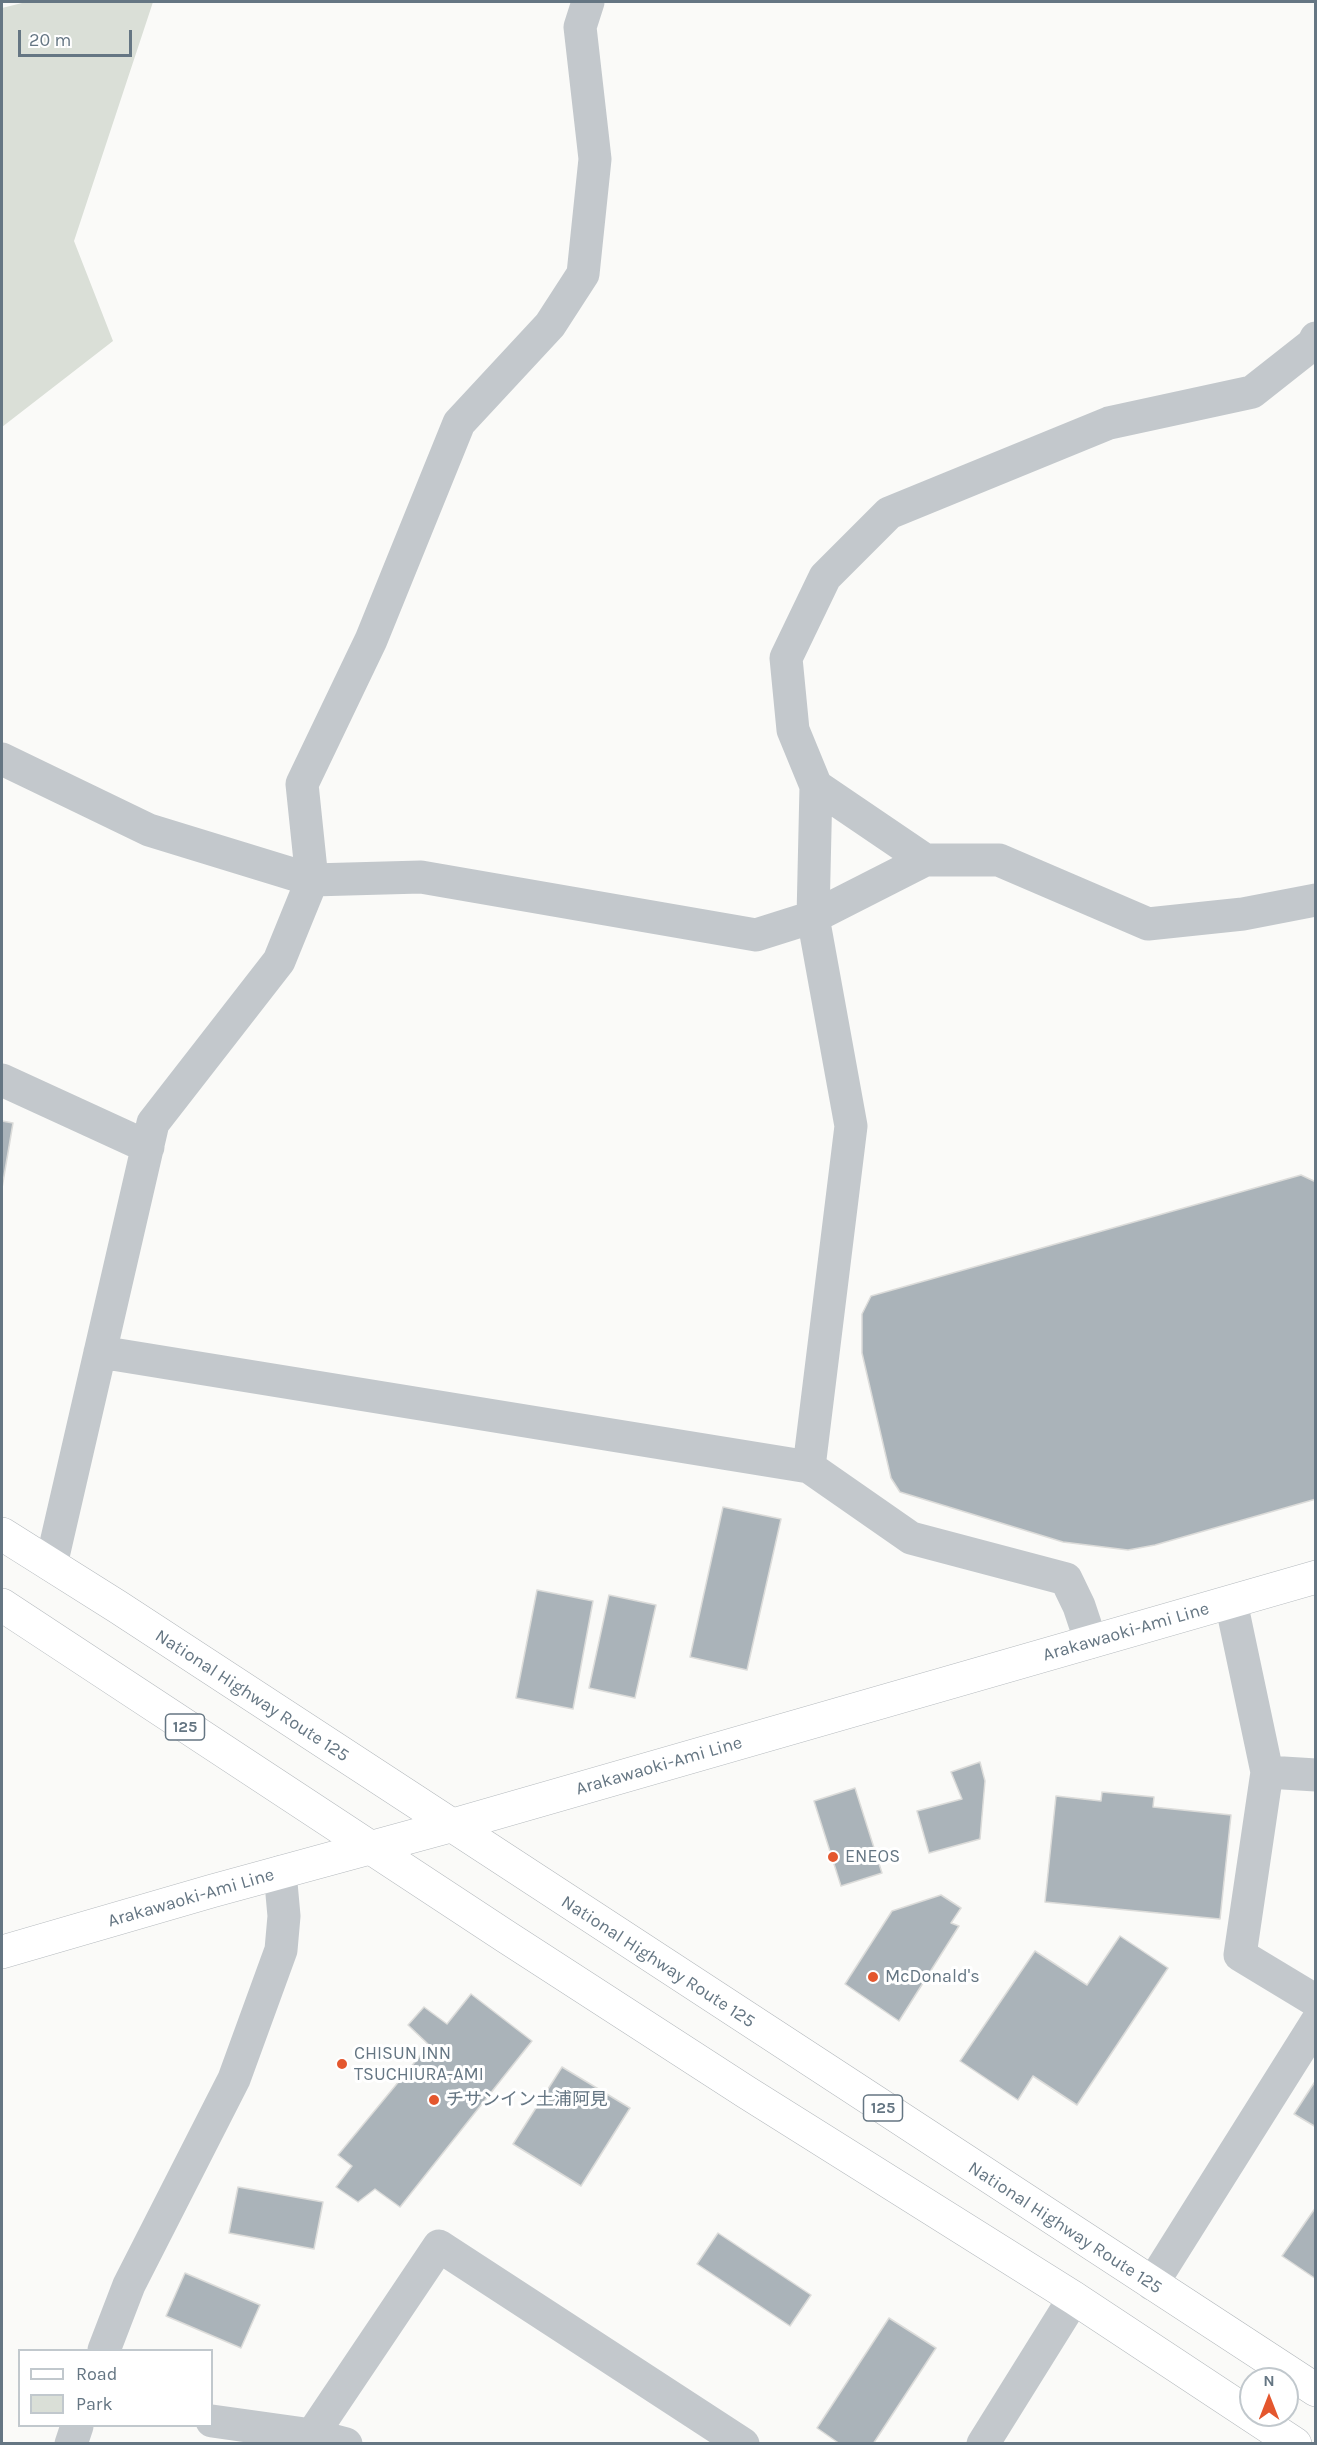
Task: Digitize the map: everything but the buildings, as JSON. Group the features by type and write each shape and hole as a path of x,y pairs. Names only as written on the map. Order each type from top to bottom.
{"main road":[{"name":"National Highway Route 125","path":"2,1534 1316,2390"},
{"name":"Arakawaoki-Ami Line","path":"2,1952 1316,1577"},
{"name":"125","path":"2,1605 369,1848 746,2092 1074,2298 1239,2407"},
{"name":"125","path":"1269,2427 1295,2444"}],"street":[{"path":"51,1565 153,1123 279,961 312,880 303,784 371,640 459,423 550,325 583,274 595,159 580,27 588,2"},
{"path":"809,1467 851,1126 813,917 816,786 793,730 786,658 825,577 889,513 1109,423 1252,392 1313,344 1316,338"},
{"path":"2,759 149,830 312,880 421,877 756,935 813,917 925,860 999,860 1148,924 1243,914 1316,900"},
{"path":"816,786 925,860"},
{"path":"2,1080 148,1147"},
{"path":"100,1352 809,1467 911,1538 1066,1578 1091,1642"},
{"path":"1230,1602 1267,1772 1240,1955 1316,2001"},
{"path":"1267,1772 1316,1775"},
{"path":"104,2349 129,2285 234,2079 242,2058 281,1950 284,1916 279,1872"},
{"path":"1152,2284 1316,2023"},
{"path":"312,2435 439,2246 743,2444"},
{"path":"983,2444 1074,2298"},
{"path":"213,2421 312,2435 346,2444"},
{"path":"71,2444 77,2427"}],"green space":[{"path":"26,2 153,2 74,241 113,341 2,427 2,8"}],"place":[{"name":"ENEOS","path":"833,1857"},
{"name":"McDonald's","path":"873,1977"},
{"name":"CHISUN INN TSUCHIURA-AMI","path":"342,2064"},
{"name":"チサンイン土浦阿見","path":"434,2100"}]}
